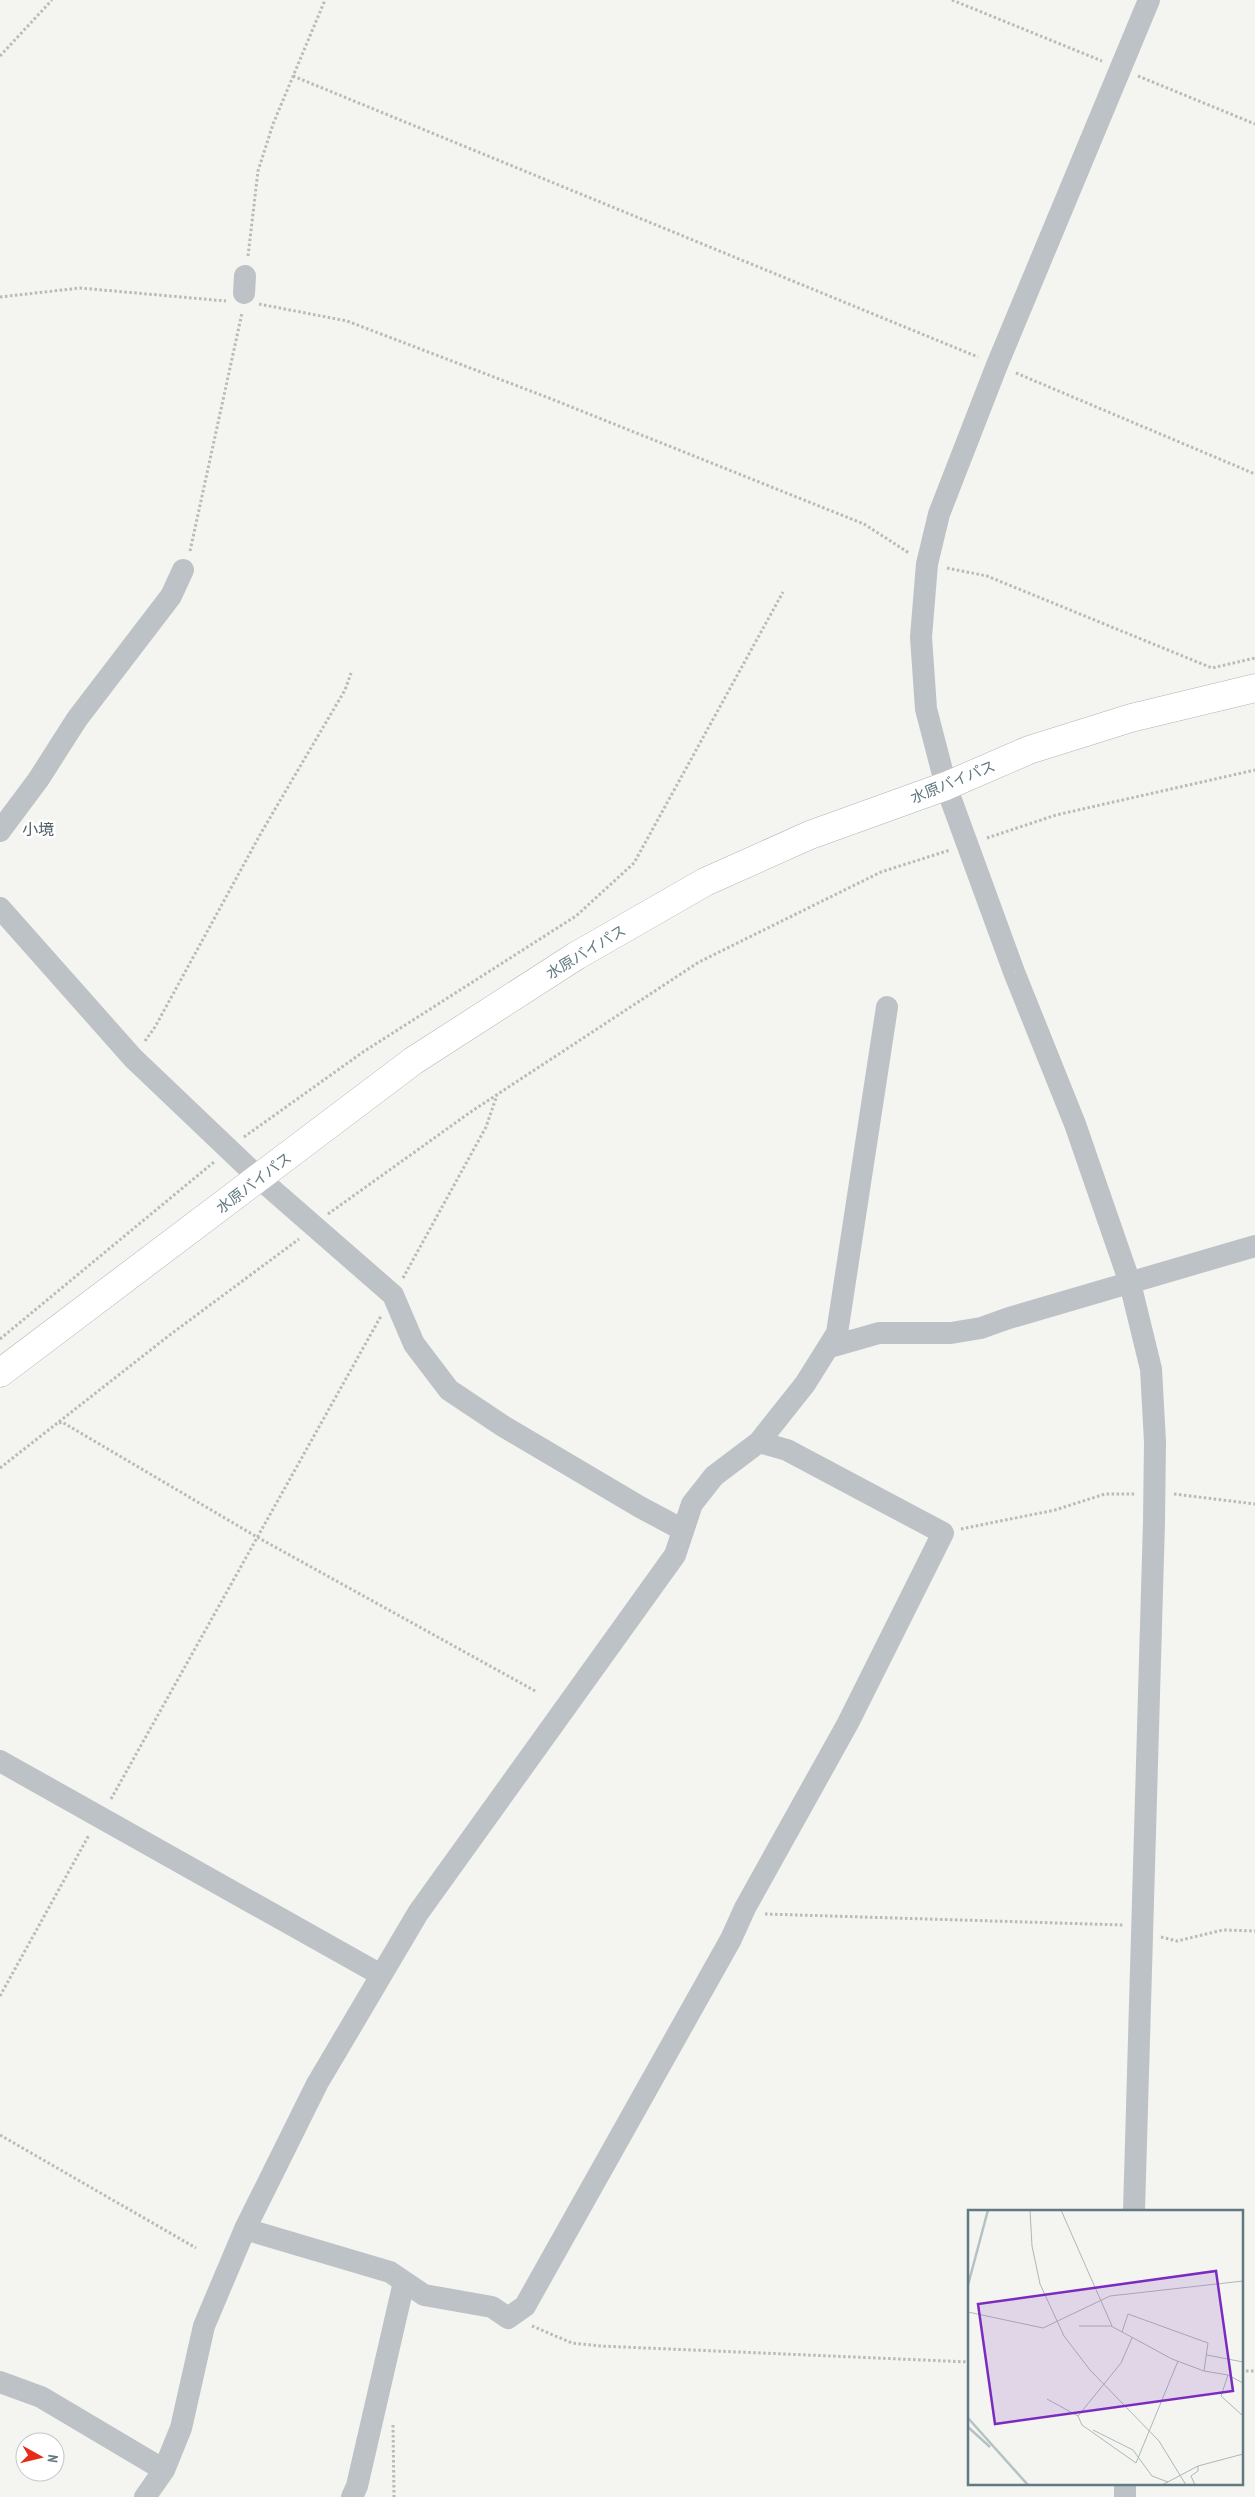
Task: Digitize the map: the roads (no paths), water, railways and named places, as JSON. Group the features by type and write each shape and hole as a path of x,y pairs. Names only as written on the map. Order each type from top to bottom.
{"highway":[{"name":"水原バイパス","path":"0,1373 260,1179 414,1061 576,956 705,882 810,835 946,786 1029,750 1131,718 1255,688"}],"street":[{"path":"1134,2210 1155,1442 1151,1369 1130,1283 1075,1124 1014,972 946,786 926,709 921,638 931,548 998,365 1149,0"},
{"path":"0,832 38,780 77,719 171,596 183,570"},
{"path":"0,908 133,1058 260,1179 393,1295 414,1344 449,1390 545,1451 683,1530"},
{"path":"145,2497 164,2470 181,2428 204,2326 245,2229 317,2084 381,1975 418,1913 676,1555 692,1504 714,1476 759,1442 805,1384 838,1333 887,1007"},
{"path":"830,1347 879,1333 951,1333 981,1328 1009,1318 1255,1246"},
{"path":"245,2229 390,2272 424,2295 492,2307 508,2318 524,2306 731,1939 745,1908 848,1723 943,1533 787,1450 759,1442"},
{"path":"0,1761 100,1819 381,1975"},
{"path":"352,2497 357,2486 404,2282"},
{"path":"0,2382 41,2397 164,2470"},
{"path":"1125,2484 1125,2497"}],"district":[{"name":"小境","path":"38,829"}]}
